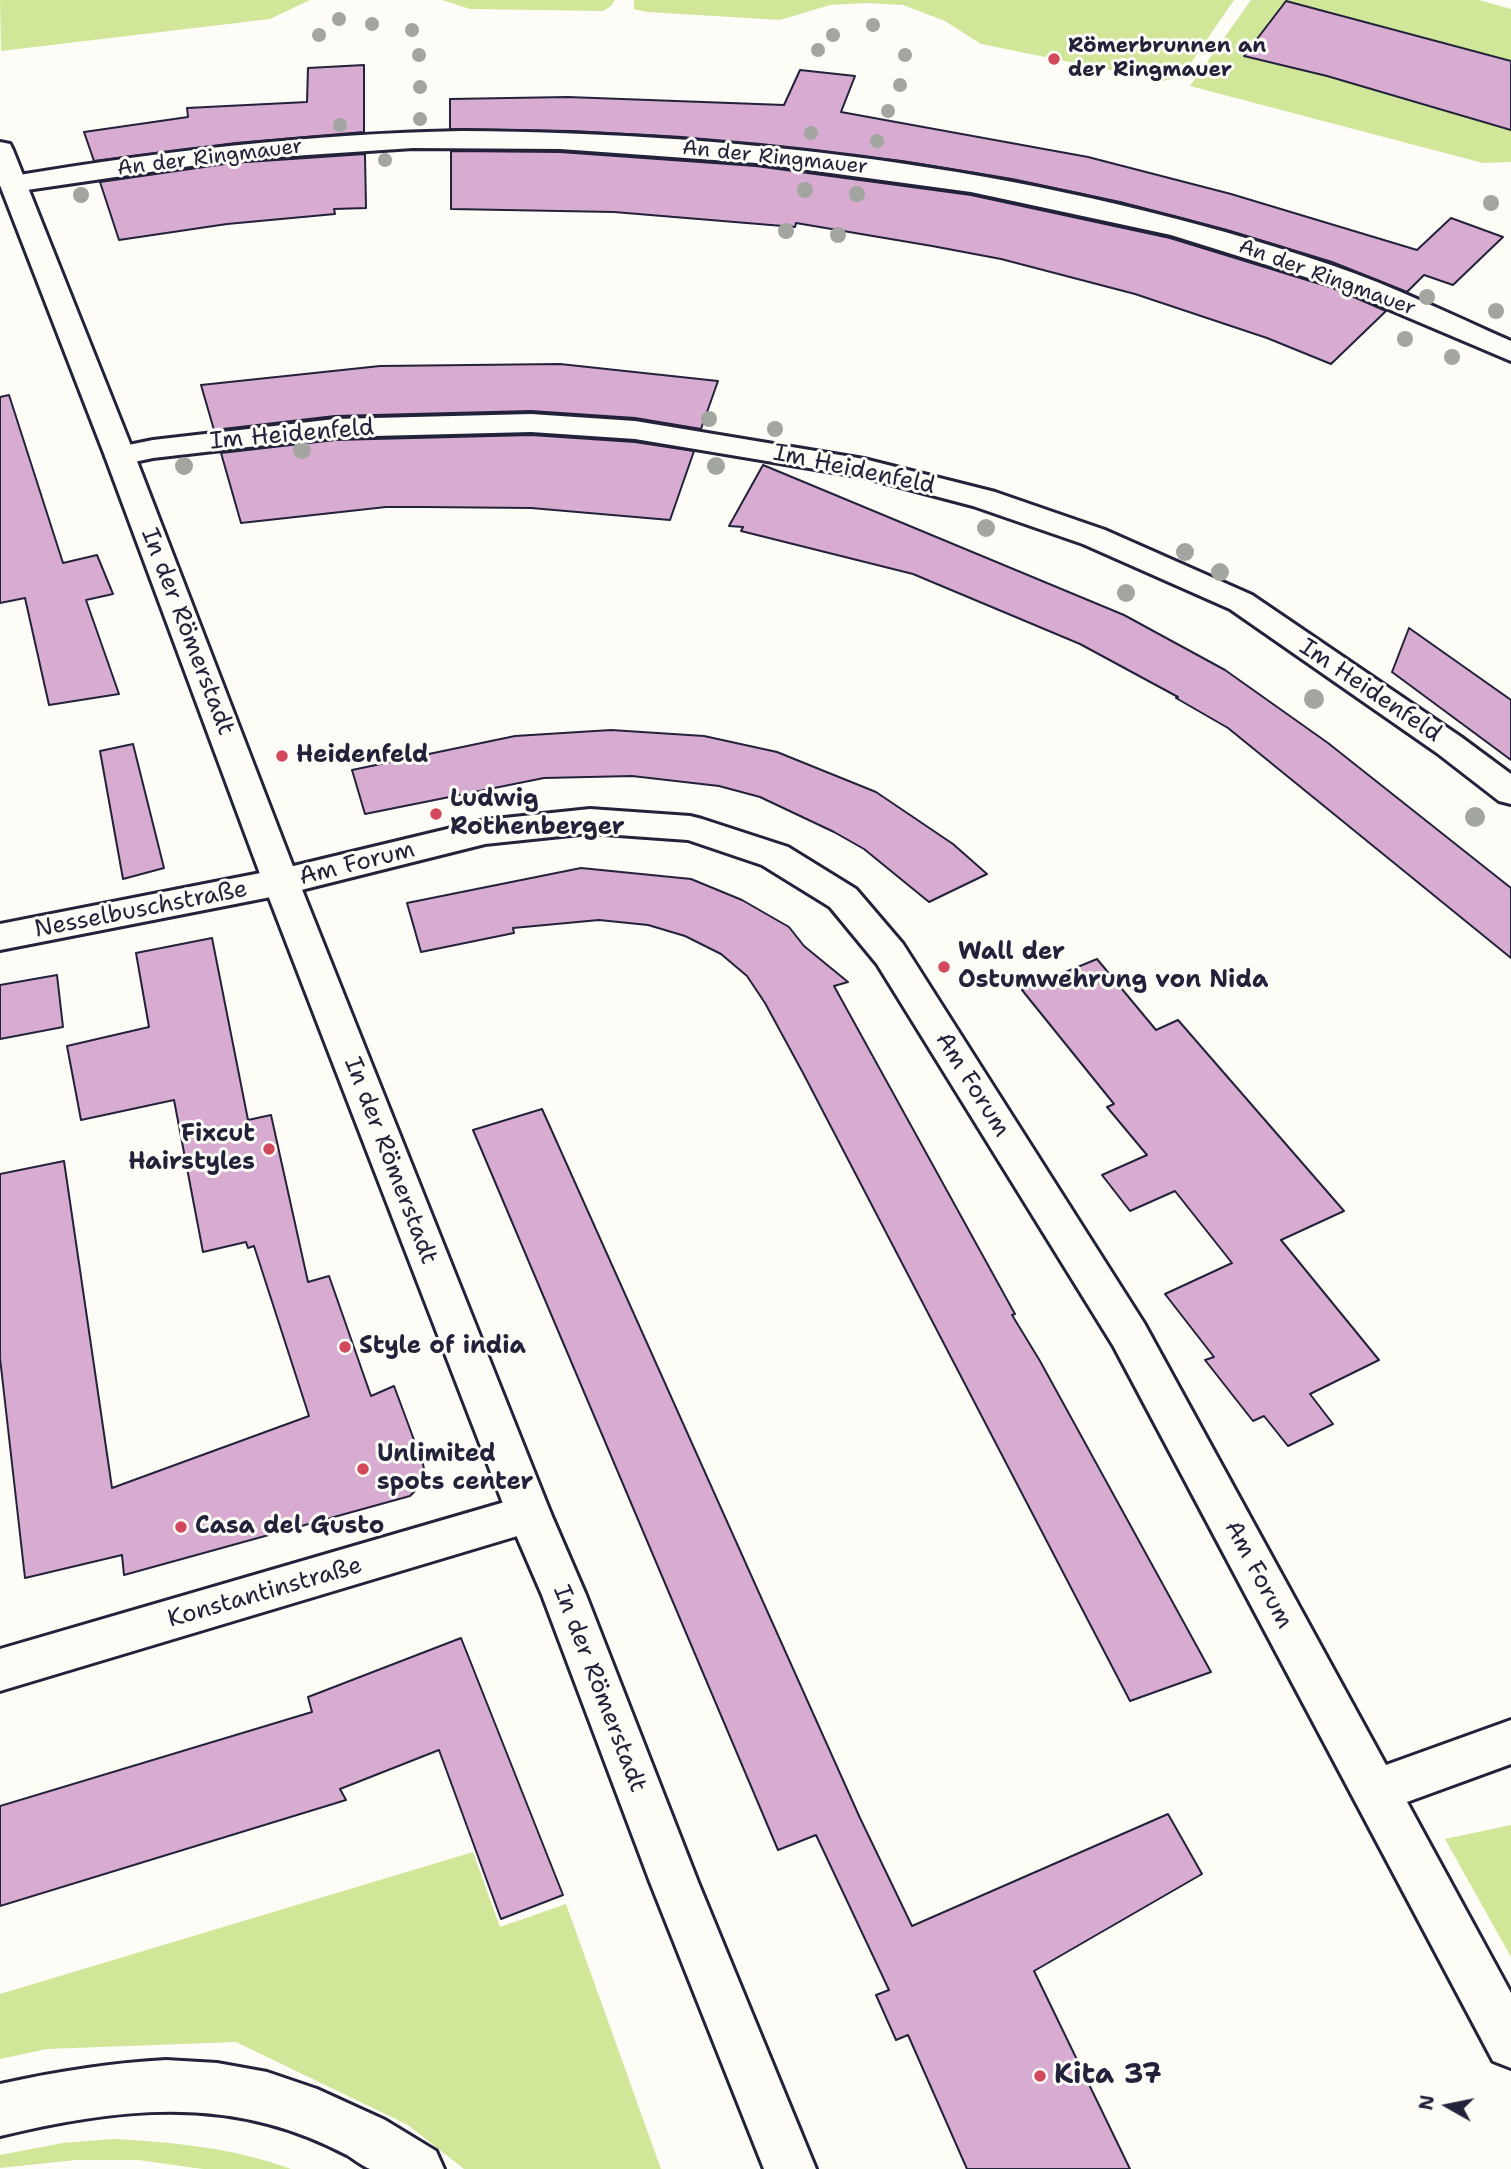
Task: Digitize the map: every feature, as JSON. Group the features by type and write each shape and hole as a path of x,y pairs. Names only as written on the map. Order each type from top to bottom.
{"main road":[{"name":"An der Ringmauer","path":"13,184 230,153 365,142 582,142 699,149 854,165 1025,192 1175,226 1323,272 1511,352"},
{"name":"In der Römerstadt","path":"0,150 120,456 281,883 529,1514 564,1595 674,1882 790,2169"},
{"name":"Im Heidenfeld","path":"120,456 153,449 335,428 531,423 635,430 864,468 984,499 1081,533 1241,603 1449,745 1511,792"},
{"name":"Am Forum","path":"281,883 485,832 590,821 690,828 775,856 843,898 890,954 1129,1335 1511,2043"},
{"name":"Nesselbuschstraße","path":"0,937 281,883"},
{"name":"Konstantinstraße","path":"0,1670 529,1514"},
{"path":"1374,1792 1511,1742"},
{"path":"0,2110 97,2089 160,2084 219,2087 273,2098 325,2115 380,2143 418,2169"}],"green space":[{"path":"0,0 310,0 270,19 1,51"},
{"path":"442,0 615,0 603,11 470,9"},
{"path":"634,0 1234,0 1182,76 1163,81 981,44 945,21 903,5 830,5 780,20 647,12 634,9"},
{"path":"1251,0 1479,0 1511,9 1511,162 1483,163 1190,86"},
{"path":"1511,1825 1511,1957 1445,1839"},
{"path":"473,1852 500,1927 566,1904 661,2169 464,2169 408,2125 236,2042 47,2049 0,2059 0,1994"},
{"path":"112,2139 203,2147 248,2156 291,2169 203,2169 138,2160 76,2160 0,2168 0,2155 63,2143"}],"building":[{"path":"1286,1 1511,61 1511,130 1327,76 1244,56"},
{"path":"364,65 364,132 236,143 94,161 84,132 188,117 187,108 307,102 308,68"},
{"path":"800,70 855,76 841,112 1088,157 1231,194 1417,250 1451,218 1503,237 1453,285 1424,275 1407,292 1332,262 1227,230 1120,202 1012,179 902,161 682,137 572,131 450,129 450,99 568,97 784,105"},
{"path":"451,151 560,152 756,166 971,195 1170,238 1333,288 1386,311 1331,364 1267,338 1135,294 1001,259 932,246 796,223 795,227 614,212 451,209"},
{"path":"365,154 366,208 334,209 335,214 227,224 119,240 100,182 232,163"},
{"path":"560,364 718,381 701,429 635,418 531,411 335,416 214,430 201,385 380,366"},
{"path":"9,395 63,563 97,555 113,594 86,600 119,694 49,705 25,598 0,603 0,397"},
{"path":"531,435 635,442 694,451 670,520 531,508 386,507 241,523 221,453 335,440"},
{"path":"763,465 1124,615 1225,670 1328,743 1511,888 1511,958 1228,728 1176,698 1178,697 1080,644 913,574 741,531 743,527 729,526"},
{"path":"1409,628 1511,700 1511,760 1392,672"},
{"path":"611,730 704,736 777,752 876,792 953,844 987,874 929,902 864,849 834,832 760,797 719,786 632,776 544,778 365,814 352,770 515,736"},
{"path":"133,744 164,868 123,879 100,751"},
{"path":"581,868 691,879 742,900 789,927 804,946 848,982 834,986 1015,1314 1012,1315 1211,1672 1130,1701 803,1073 747,976 721,954 685,936 648,925 599,920 513,928 514,933 421,952 407,903"},
{"path":"212,938 248,1120 271,1115 308,1282 329,1276 371,1396 394,1386 425,1475 420,1486 410,1496 124,1575 122,1555 25,1578 0,1358 0,1174 64,1161 112,1488 309,1416 254,1246 248,1248 246,1242 203,1252 174,1100 81,1120 67,1046 149,1027 136,953"},
{"path":"1097,959 1156,1030 1178,1020 1344,1211 1281,1240 1379,1360 1310,1394 1333,1424 1288,1446 1264,1416 1253,1421 1205,1360 1214,1357 1165,1294 1232,1263 1175,1191 1130,1211 1102,1175 1147,1155 1107,1107 1114,1104 1022,990"},
{"path":"57,975 63,1027 0,1039 0,985"},
{"path":"542,1109 860,1818 912,1926 1168,1814 1202,1874 1034,1971 1130,2169 967,2169 908,2035 896,2040 876,1995 889,1990 816,1835 778,1850 473,1130"},
{"path":"461,1638 563,1895 501,1919 439,1750 340,1789 346,1800 0,1906 0,1806 312,1712 308,1697"}],"place":[{"name":"Römerbrunnen an der Ringmauer","path":"1054,59"},
{"name":"Heidenfeld","path":"282,756"},
{"name":"Ludwig Rothenberger","path":"436,814"},
{"name":"Wall der Ostumwehrung von Nida","path":"944,967"},
{"name":"Fixcut Hairstyles","path":"269,1149"},
{"name":"Style of india","path":"345,1347"},
{"name":"Unlimited spots center","path":"363,1469"},
{"name":"Casa del Gusto","path":"181,1527"},
{"name":"Kita 37","path":"1040,2076"}]}
